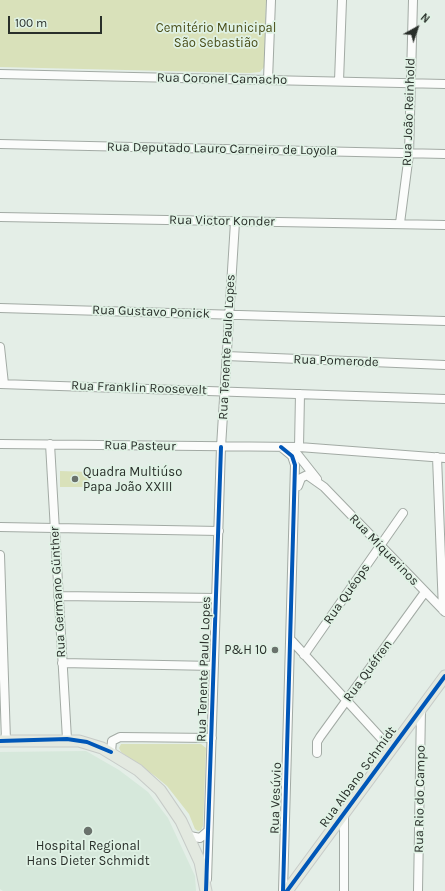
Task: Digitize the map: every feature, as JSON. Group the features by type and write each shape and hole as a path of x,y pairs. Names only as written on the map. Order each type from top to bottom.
{"main road":[{"name":"Rua Albano Schmidt","path":"287,891 445,676"},
{"path":"3,741 67,739 87,742 111,752 138,770 160,790 172,805 190,836 200,862 206,891"}],"street":[{"path":"268,80 271,0"},
{"path":"339,81 342,0"},
{"name":"Rua João Reinhold","path":"400,223 410,154 413,0"},
{"name":"Rua Coronel Camacho","path":"0,74 445,84"},
{"name":"Rua Deputado Lauro Carneiro de Loyola","path":"0,144 445,154"},
{"name":"Rua Victor Konder","path":"0,217 445,225"},
{"name":"Rua Tenente Paulo Lopes","path":"206,891 221,447 235,222"},
{"name":"Rua Gustavo Ponick","path":"0,308 445,321"},
{"path":"0,347 2,384"},
{"name":"Rua Pomerode","path":"226,356 445,365"},
{"name":"Rua Franklin Roosevelt","path":"2,384 445,399"},
{"path":"299,447 300,394"},
{"name":"Rua Pasteur","path":"0,444 299,447 441,457"},
{"name":"Rua Germano Günther","path":"50,444 67,739"},
{"path":"282,447 298,462 306,451 318,449"},
{"path":"441,457 444,611"},
{"name":"Rua Miquerinos","path":"298,462 444,611"},
{"name":"Rua Vesúvio","path":"283,891 292,641 295,501 298,462"},
{"name":"Rua Miquerinos","path":"295,501 298,483 303,476 307,475 324,487"},
{"name":"Rua Quéops","path":"304,655 403,513"},
{"path":"0,527 219,530"},
{"path":"0,555 3,741"},
{"name":"Rua Quéfren","path":"317,753 317,742 320,737 425,592"},
{"path":"58,596 216,598"},
{"path":"292,641 391,749"},
{"path":"62,663 214,666"},
{"name":"Rua Rio do Campo","path":"418,891 421,708"},
{"path":"111,752 112,741 120,737 212,738"},
{"path":"344,814 344,891"},
{"path":"190,836 200,838 208,831"}],"shaded area":[{"name":"Hospital Regional Hans Dieter Schmidt","path":"86,751 119,770 148,792 168,818 195,876 196,891 3,891 0,889 0,752"}],"green space":[{"name":"Cemitério Municipal São Sebastião","path":"0,0 266,0 264,67 260,72 250,73 0,67"},
{"name":"Quadra Multiúso Papa João XXIII","path":"60,471 89,472 89,487 60,487"},
{"path":"121,744 201,744 206,748 203,826 201,830 198,831 195,829 189,814 167,786 121,752 119,748"}],"cycle path":[{"path":"206,891 221,447"},
{"path":"281,447 292,456 295,465 283,891"},
{"path":"287,891 445,676"},
{"path":"0,741 67,739 87,742 111,752"}],"place":[{"name":"Quadra Multiúso Papa João XXIII","path":"75,479"},
{"name":"P&H 10","path":"275,650"},
{"name":"Hospital Regional Hans Dieter Schmidt","path":"88,831"}]}
